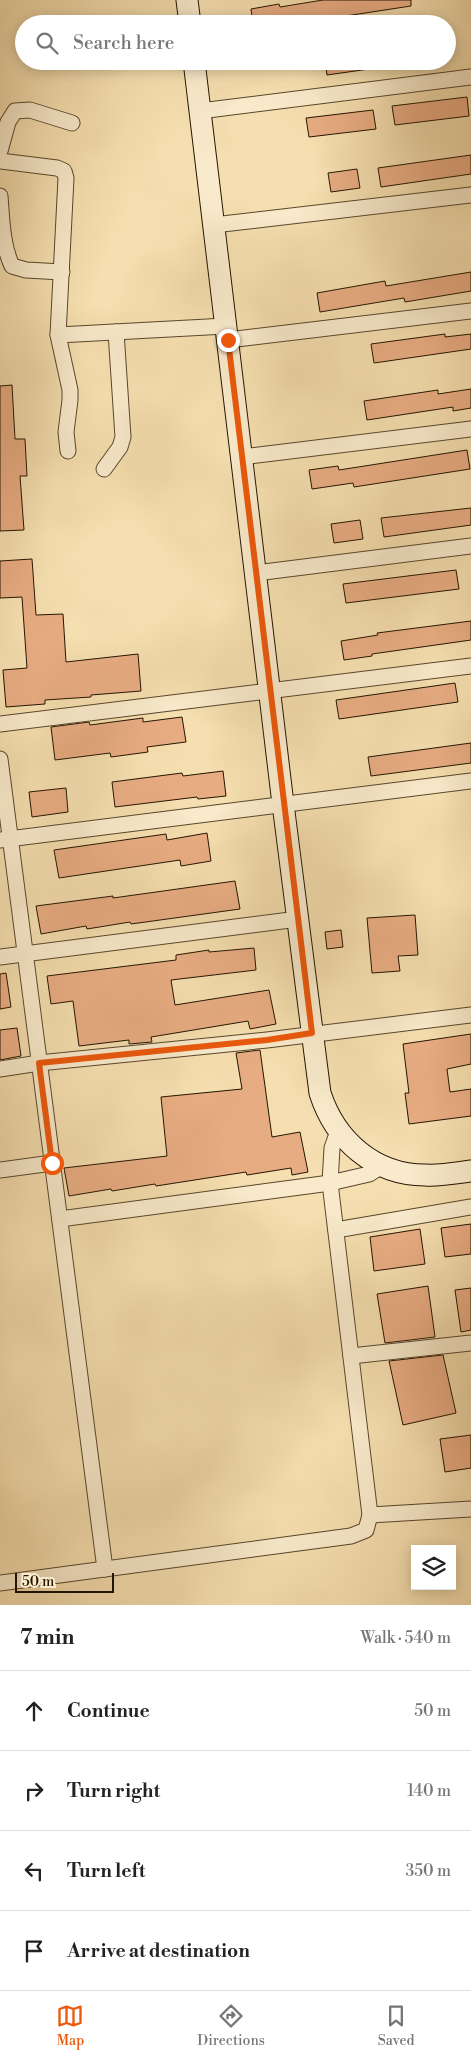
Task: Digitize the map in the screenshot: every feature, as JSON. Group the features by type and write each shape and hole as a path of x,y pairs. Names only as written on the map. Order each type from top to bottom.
{"main road":[{"path":"187,0 189,15"},
{"path":"195,70 283,804 320,1093 324,1106 338,1131 358,1151 382,1166 396,1171 425,1176 471,1171"}],"street":[{"path":"200,111 471,78"},
{"path":"0,151 8,122 15,111 30,110 72,123"},
{"path":"0,161 57,168 64,171 66,178 58,335 70,390 66,432 68,451"},
{"path":"214,225 471,195"},
{"path":"0,196 3,236 12,266 26,270 62,272"},
{"path":"58,335 116,332 227,333 471,311"},
{"path":"104,469 120,447 123,437 116,332"},
{"path":"242,456 471,429"},
{"path":"256,573 471,546"},
{"path":"0,724 471,666"},
{"path":"0,758 5,840 25,953 105,1569"},
{"path":"5,840 471,781"},
{"path":"0,957 298,919"},
{"path":"0,1069 39,1063 267,1040 471,1015"},
{"path":"0,1583 351,1536 366,1530 370,1515 330,1183 332,1148 338,1131"},
{"path":"0,1170 52,1163"},
{"path":"60,1219 330,1183 369,1174 382,1166"},
{"path":"336,1230 471,1207"},
{"path":"351,1356 471,1343"},
{"path":"370,1515 471,1509"}],"building":[{"path":"323,0 411,0 411,6 352,15 252,15 251,9 279,4 280,7"},
{"path":"326,70 362,70 327,75"},
{"path":"467,97 469,116 395,125 392,106"},
{"path":"373,110 376,129 309,137 306,118"},
{"path":"471,155 471,174 381,187 378,168"},
{"path":"357,169 360,188 331,192 328,173"},
{"path":"471,272 471,291 405,302 404,298 320,312 317,293 385,281 386,286"},
{"path":"445,334 445,337 471,334 471,349 374,363 371,344"},
{"path":"12,385 15,439 25,439 27,476 20,476 24,530 0,531 0,386"},
{"path":"471,389 471,408 453,411 453,407 367,420 364,401 438,390 438,394"},
{"path":"467,450 470,469 354,487 353,483 312,489 309,470 338,466 339,470"},
{"path":"471,508 471,525 384,537 381,518"},
{"path":"360,520 363,539 334,543 331,524"},
{"path":"32,559 36,615 63,614 66,662 138,654 141,691 45,700 45,704 6,707 3,670 27,668 22,597 0,598 0,561"},
{"path":"456,570 459,589 346,603 343,584"},
{"path":"471,621 471,640 372,654 372,656 344,660 341,641 378,635 377,633"},
{"path":"455,683 458,702 339,719 336,700"},
{"path":"182,717 186,742 147,747 148,752 111,757 110,753 55,760 51,727 89,722 90,725 143,718 143,722"},
{"path":"471,743 471,763 371,776 368,757"},
{"path":"223,771 226,796 198,799 197,797 115,807 112,782 182,773 183,776"},
{"path":"66,788 68,812 32,817 29,792"},
{"path":"207,833 211,861 181,866 180,860 59,878 54,850 166,834 167,840"},
{"path":"235,881 240,909 87,929 86,926 41,934 36,906 113,896 113,898"},
{"path":"415,915 418,955 398,956 400,971 372,973 367,918"},
{"path":"341,930 343,947 327,949 325,932"},
{"path":"254,948 256,970 171,980 175,1005 269,990 276,1024 250,1029 248,1021 151,1037 152,1042 129,1044 129,1040 79,1046 73,1001 51,1004 47,976 176,960 176,955 209,950 209,952"},
{"path":"6,973 11,1007 0,1009 0,974"},
{"path":"17,1028 21,1056 0,1060 0,1030"},
{"path":"471,1034 471,1064 447,1069 450,1092 471,1089 471,1116 409,1124 405,1093 409,1093 403,1044"},
{"path":"260,1050 272,1137 300,1132 308,1172 292,1175 291,1168 247,1175 246,1172 156,1186 155,1184 112,1191 111,1189 69,1196 64,1168 167,1156 161,1097 242,1089 236,1053"},
{"path":"471,1224 471,1254 445,1257 441,1228"},
{"path":"420,1229 425,1264 374,1271 370,1237"},
{"path":"428,1286 435,1337 385,1343 377,1294"},
{"path":"471,1288 471,1330 461,1332 455,1290"},
{"path":"443,1355 456,1413 403,1425 389,1361"},
{"path":"471,1435 471,1468 445,1472 440,1439"}],"route":[{"path":"52,1163 39,1063 267,1040 312,1033 228,340"}]}
